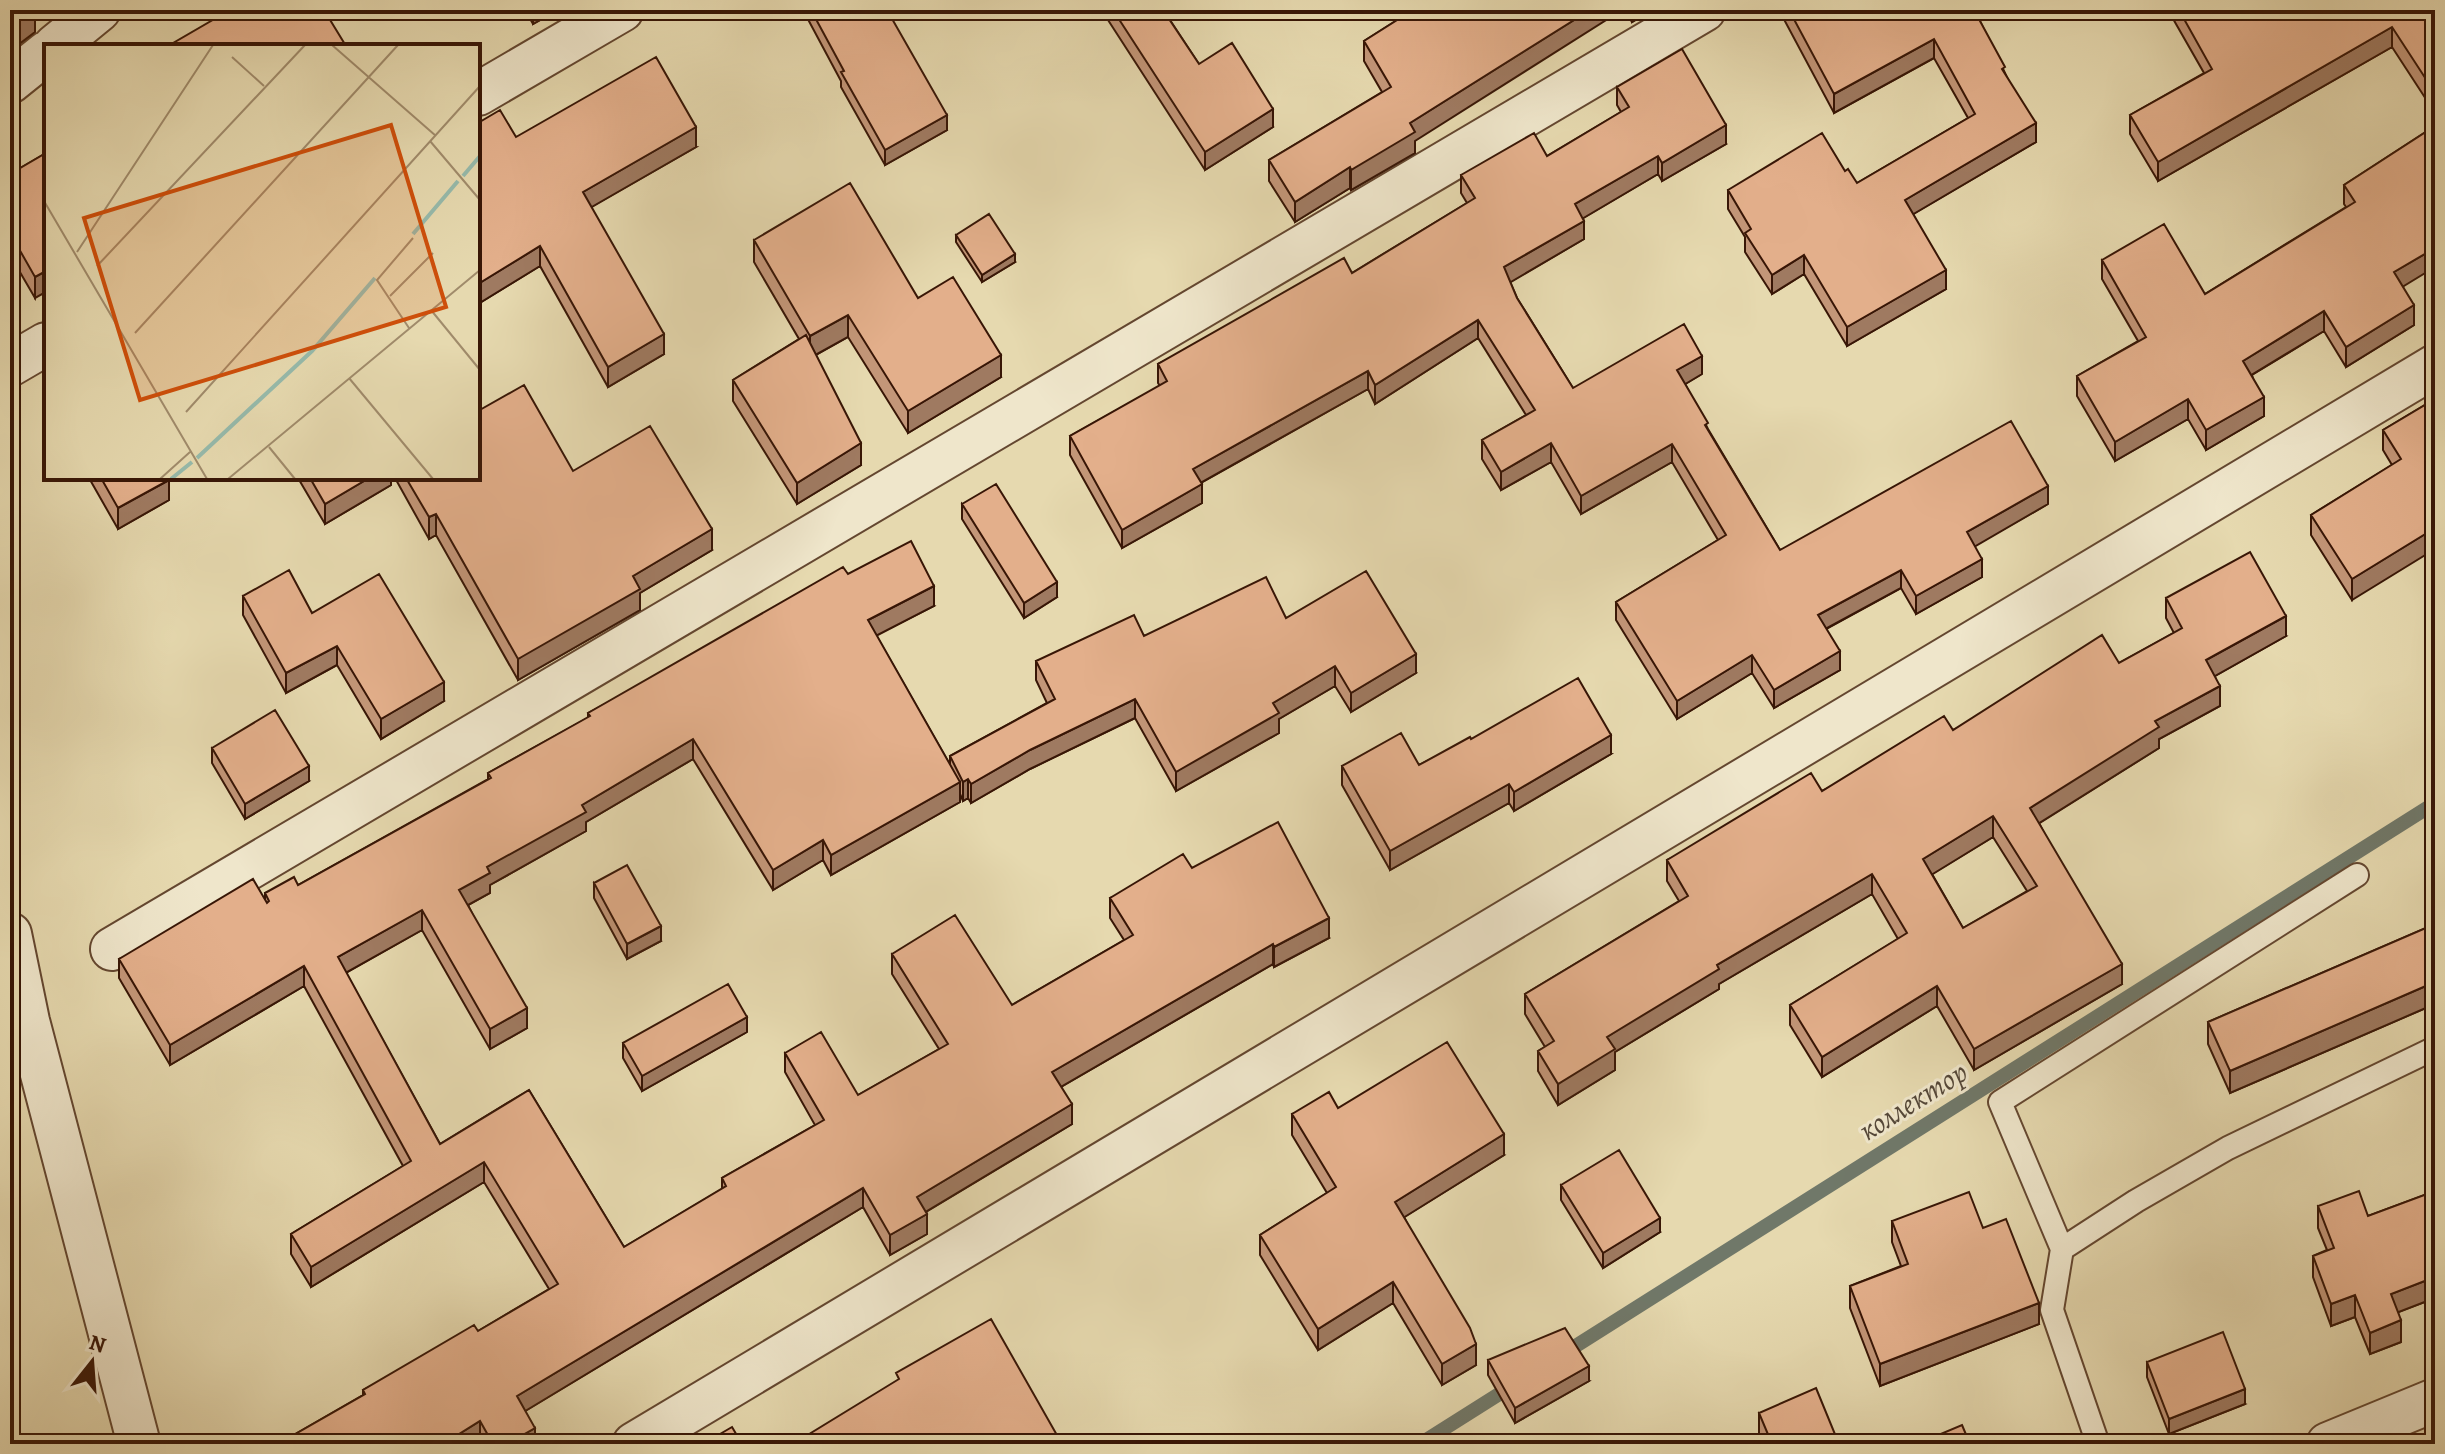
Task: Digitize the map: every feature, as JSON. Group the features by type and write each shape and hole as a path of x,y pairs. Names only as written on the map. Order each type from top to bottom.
{"street":[{"path":"57,44 99,10"},
{"path":"480,93 622,10"},
{"path":"112,949 1704,10"},
{"path":"10,82 44,55"},
{"path":"10,365 44,345"},
{"path":"634,1444 2435,366"},
{"path":"10,934 28,1021 139,1444"},
{"path":"2328,1444 2435,1400"}],"lane":[{"path":"2098,1444 2052,1310 2062,1249 2000,1102 2357,875"},
{"path":"2062,1249 2136,1201 2228,1148 2435,1048"}],"building":[{"path":"10,10 28,10 10,24"},
{"path":"230,10 324,10 345,44 171,44"},
{"path":"811,10 887,10 947,115 885,150 841,72 844,71"},
{"path":"1113,10 1163,10 1199,64 1232,43 1273,109 1205,152"},
{"path":"1413,10 1590,10 1410,123 1415,132 1351,170 1350,167 1295,202 1269,160 1391,87 1364,41"},
{"path":"1789,10 1974,10 2005,67 2002,69 2036,123 1905,200 1946,270 1847,327 1804,255 1772,275 1745,233 1751,229 1728,190 1822,133 1845,171 1848,169 1857,183 1975,114 1934,39 1834,94"},
{"path":"2179,10 2421,10 2435,31 2435,93 2392,27 2158,162 2130,115 2212,69"},
{"path":"1682,49 1726,125 1662,163 1658,156 1575,204 1584,221 1504,267 1517,298 1573,388 1684,324 1702,356 1677,370 1708,423 1705,425 1780,550 2011,421 2048,486 1967,532 1982,559 1916,596 1901,570 1818,615 1840,651 1774,690 1752,655 1677,701 1616,602 1726,535 1672,444 1581,496 1551,443 1501,472 1482,440 1535,410 1478,320 1375,385 1368,371 1193,469 1202,484 1122,530 1070,436 1167,381 1158,364 1344,258 1352,273 1475,198 1461,175 1534,133 1547,156 1629,107 1617,87"},
{"path":"656,57 696,127 583,192 664,334 608,367 540,246 480,283 480,122 500,110 516,137"},
{"path":"2435,126 2435,248 2394,272 2414,305 2346,347 2324,311 2243,361 2264,397 2206,430 2188,399 2115,442 2077,376 2146,337 2102,260 2164,224 2205,294 2355,202 2344,185"},
{"path":"44,154 44,272 35,277 10,233 10,174"},
{"path":"850,183 918,298 953,277 1001,355 908,411 848,315 810,336 754,240"},
{"path":"989,214 1015,254 982,275 956,235"},
{"path":"806,335 861,443 797,483 733,380"},
{"path":"524,385 573,471 650,426 712,529 633,576 640,589 518,659 436,514 429,517 407,480 480,480 480,410"},
{"path":"2435,399 2435,528 2352,579 2311,515 2401,459 2383,430"},
{"path":"102,480 169,480 118,508"},
{"path":"311,480 366,480 325,504"},
{"path":"996,484 1057,582 1024,603 962,504"},
{"path":"911,541 934,586 868,620 960,782 831,855 823,840 773,870 693,739 582,805 586,812 487,867 490,873 459,890 527,1008 490,1029 422,910 338,957 440,1144 529,1090 624,1247 726,1186 722,1178 824,1120 785,1053 821,1032 858,1095 948,1044 892,954 955,915 1012,1005 1133,935 1110,898 1183,854 1192,868 1278,822 1329,918 1274,947 1273,944 1052,1072 1072,1104 917,1197 927,1214 890,1235 863,1188 517,1396 535,1428 507,1444 493,1444 480,1421 443,1444 278,1444 365,1394 363,1390 474,1325 478,1331 558,1284 484,1162 311,1267 291,1234 411,1161 304,966 170,1045 119,959 253,879 267,903 265,893 294,877 298,885 491,778 488,773 590,716 588,713 843,567 848,574"},
{"path":"2250,552 2286,616 2206,660 2220,686 2155,721 2159,727 2030,808 2122,964 1974,1049 1937,986 1822,1057 1790,1005 1907,933 1872,874 1717,965 1719,969 1607,1037 1615,1049 1558,1084 1538,1051 1554,1041 1525,994 1688,896 1667,860 1811,773 1822,791 1944,716 1953,730 2102,635 2119,663 2182,628 2166,598","holes":["1993,816 2037,886 1963,928 1923,859"]},
{"path":"289,570 312,613 379,574 444,682 381,719 337,646 286,673 243,596"},
{"path":"1366,571 1416,654 1351,693 1335,666 1273,703 1279,713 1176,772 1135,699 1030,750 971,784 968,779 963,782 950,756 1055,699 1036,661 1134,615 1144,636 1266,577 1286,618"},
{"path":"1578,678 1611,735 1514,792 1509,784 1390,851 1342,766 1401,733 1419,765"},
{"path":"2435,701 2435,716 2428,704"},
{"path":"275,710 309,766 245,804 212,748"},
{"path":"627,865 661,926 627,944 594,883"},
{"path":"2435,924 2435,982 2230,1071 2208,1022"},
{"path":"728,984 747,1017 642,1076 623,1043"},
{"path":"1447,1042 1504,1134 1395,1202 1470,1328 1476,1344 1442,1364 1393,1282 1318,1329 1260,1235 1336,1187 1292,1114 1329,1092 1338,1108"},
{"path":"1619,1150 1660,1218 1603,1253 1561,1185"},
{"path":"2359,1191 2368,1216 2435,1191 2435,1277 2391,1294 2401,1320 2370,1333 2355,1295 2331,1304 2313,1256 2334,1248 2318,1206"},
{"path":"1969,1192 1983,1228 2006,1219 2039,1303 1880,1364 1850,1286 1908,1264 1892,1221"},
{"path":"991,1319 1062,1444 793,1444 899,1379 896,1373"},
{"path":"1565,1328 1589,1366 1515,1408 1488,1360"},
{"path":"2223,1332 2245,1389 2169,1419 2147,1362"},
{"path":"1816,1388 1839,1444 1772,1444 1759,1413"},
{"path":"1962,1425 1970,1444 1917,1444"},
{"path":"732,1427 742,1444 703,1444"}],"waterway":[{"name":"коллектор","path":"1563,1354 2435,803"},
{"name":"коллектор","path":"1420,1444 1515,1384"}]}
